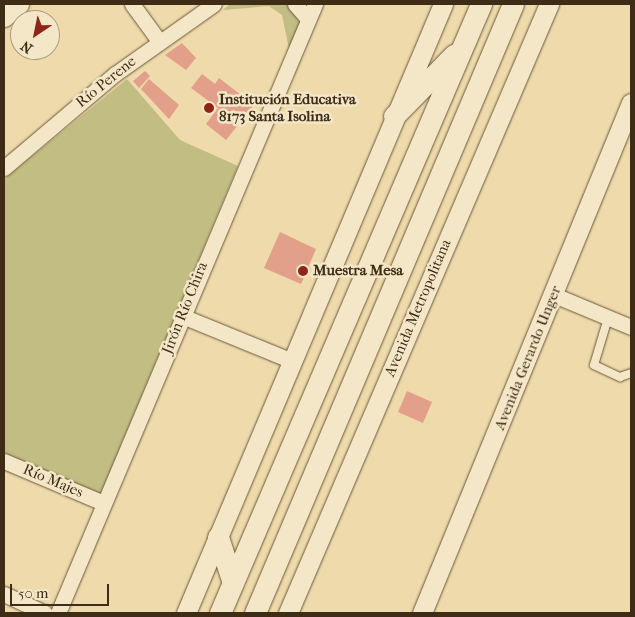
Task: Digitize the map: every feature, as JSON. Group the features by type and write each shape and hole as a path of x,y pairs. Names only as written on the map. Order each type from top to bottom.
{"main road":[{"path":"220,613 481,4"},
{"name":"Avenida Metropolitana","path":"256,613 513,4"},
{"path":"394,116 462,48"},
{"path":"218,537 233,583"}],"street":[{"path":"4,17 19,4"},
{"path":"132,4 159,41"},
{"name":"Río Perene","path":"4,168 159,41 214,4"},
{"path":"295,4 308,18"},
{"name":"Jirón Río Chira","path":"58,613 102,502 315,4"},
{"path":"186,613 290,360 443,4"},
{"name":"Avenida Metropolitana","path":"288,613 549,4"},
{"name":"Avenida Gerardo Unger","path":"422,613 554,295 631,103"},
{"path":"554,295 631,327"},
{"path":"182,316 290,360"},
{"name":"Río Majes","path":"4,461 102,502"},
{"path":"4,594 45,613"}],"lane":[{"path":"608,318 594,365 620,378 631,373"}],"shaded area":[{"path":"230,4 309,4 289,49 282,15 269,6 223,10"},
{"path":"127,79 180,140 238,166 100,495 4,453 4,179"}],"building":[{"path":"182,43 196,58 186,70 165,55"},
{"path":"145,71 150,76 139,88 133,81"},
{"path":"202,74 215,84 219,78 254,105 226,140 206,124 218,108 191,88"},
{"path":"149,79 179,105 169,119 141,89"},
{"path":"280,232 316,249 301,284 264,268"},
{"path":"407,391 432,402 423,423 398,412"}],"place":[{"name":"Institución Educativa 8173 Santa Isolina","path":"209,108"},
{"name":"Muestra Mesa","path":"303,271"}]}
